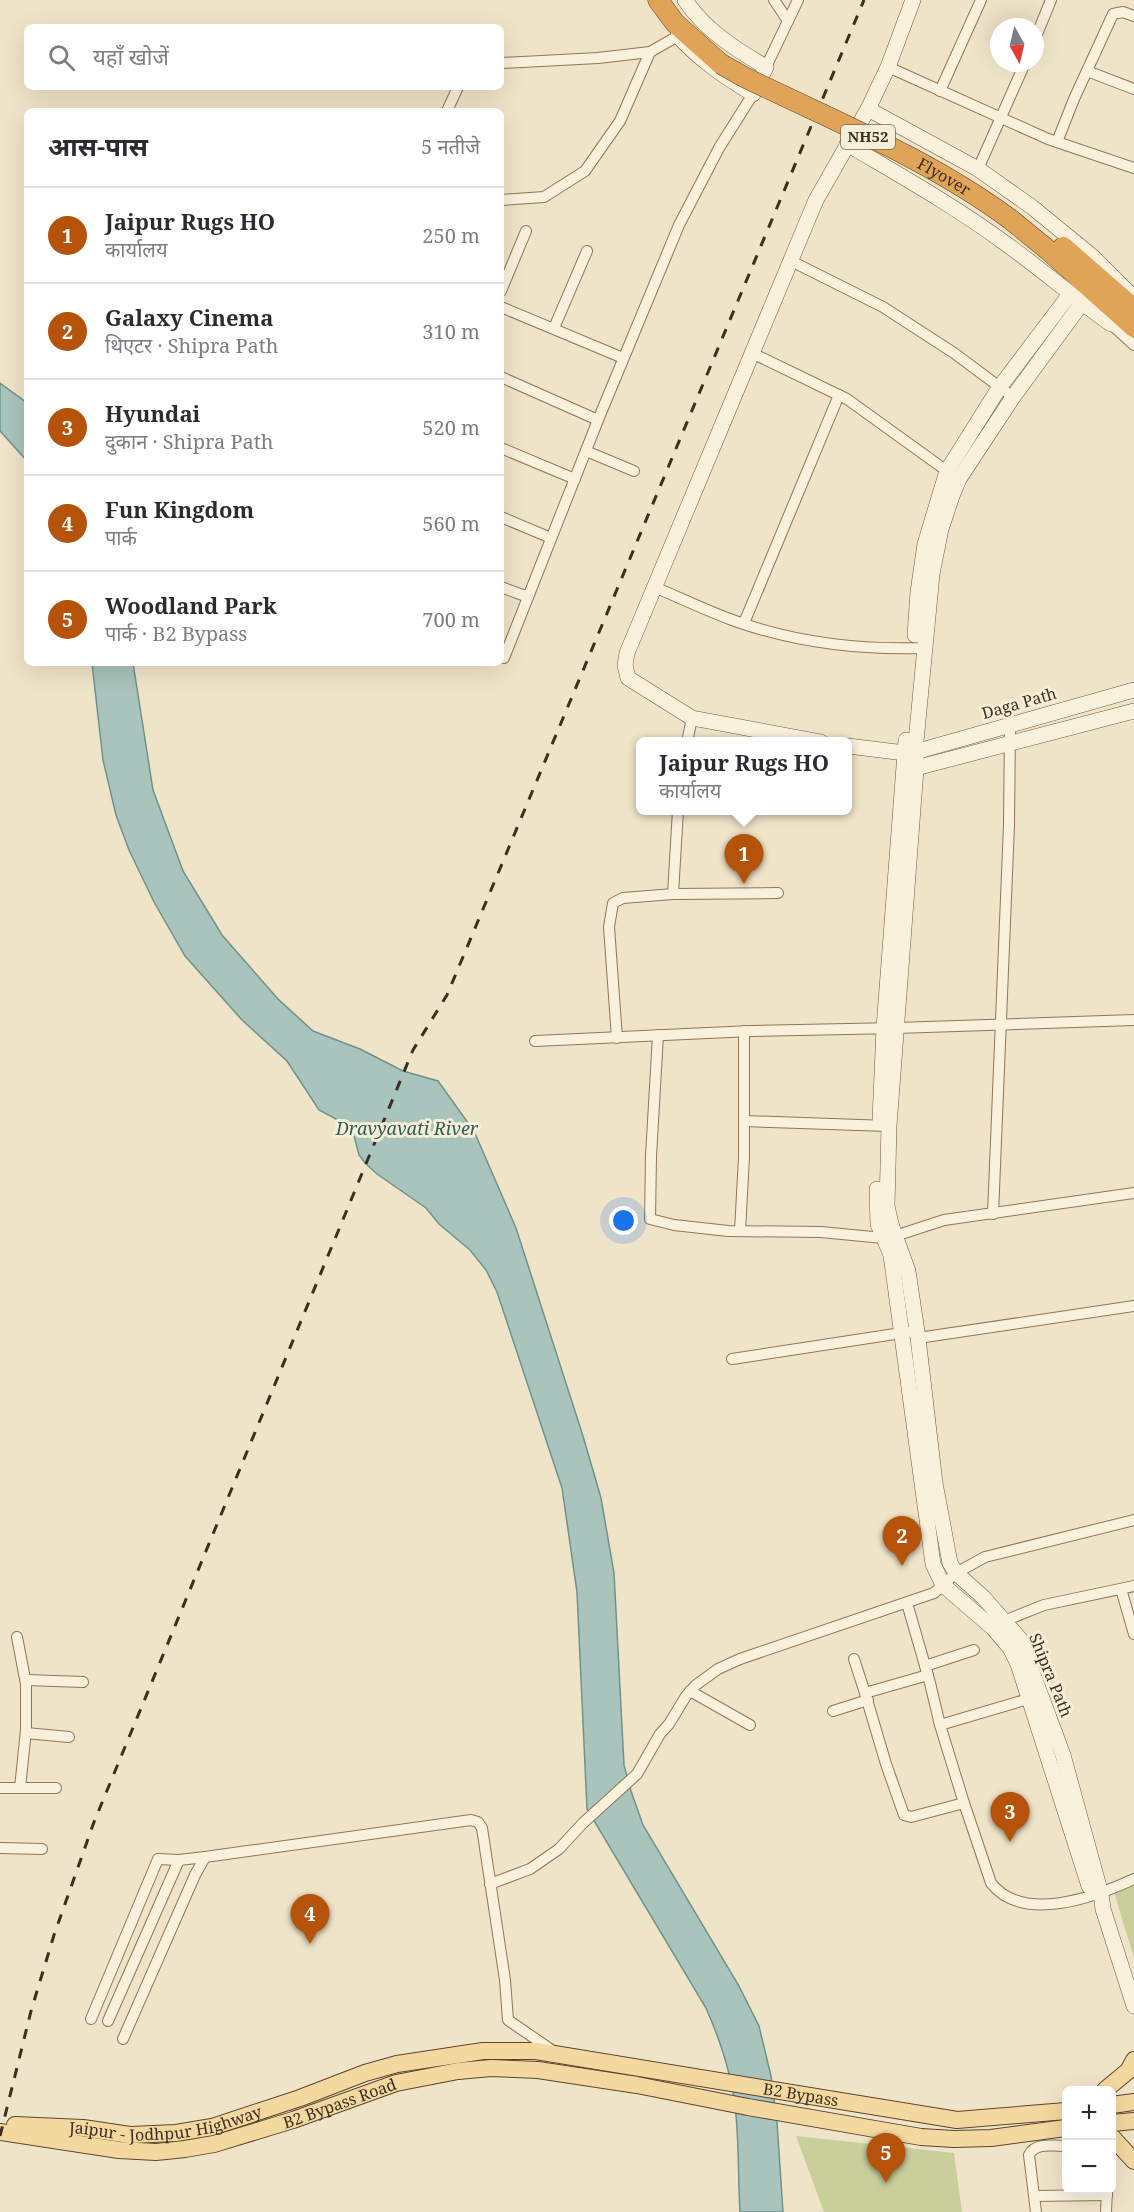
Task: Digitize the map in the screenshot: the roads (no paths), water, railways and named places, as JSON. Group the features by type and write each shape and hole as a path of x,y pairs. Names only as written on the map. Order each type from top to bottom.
{"highway":[{"name":"Flyover","path":"658,0 675,23 722,64 736,73 920,163 1012,213"},
{"name":"Flyover","path":"672,0 683,15 701,31 749,66 925,151 984,186 1048,250 1128,317"}],"main road":[{"name":"Jaipur - Jodhpur Highway","path":"0,2122 22,2126 83,2128 130,2135 176,2133 212,2127 397,2064 483,2051 536,2051"},
{"name":"B2 Bypass","path":"536,2051 957,2120 1062,2110"},
{"path":"1111,2086 1128,2071 1134,2060"},
{"name":"B2 Bypass Road","path":"0,2132 119,2150 156,2152 185,2149 214,2144 293,2120 396,2083 458,2071 491,2068 538,2070 636,2085 921,2137 991,2138 1062,2129"},
{"path":"1116,2104 1134,2102"},
{"path":"1116,2123 1134,2121"},
{"path":"1115,2140 1134,2161"}],"street":[{"path":"650,0 691,51 722,75 753,94"},
{"path":"685,0 708,27 736,50 766,67"},
{"path":"774,0 788,21"},
{"path":"504,658 623,358 679,225 719,148 753,94 798,0"},
{"path":"799,737 692,718 628,678 625,665 627,653 654,586 789,260 816,200 868,110 888,67 913,0"},
{"path":"940,91 981,0"},
{"path":"1044,18 1051,0"},
{"path":"1057,142 1113,14 1123,12 1134,16"},
{"path":"504,63 650,52 678,36"},
{"path":"722,75 736,50"},
{"path":"504,200 544,197 585,171 620,121 650,52"},
{"path":"888,67 1057,142 1134,168"},
{"path":"1087,71 1134,90"},
{"path":"978,169 1021,72"},
{"path":"448,108 457,90"},
{"path":"868,110 978,169 1032,207 1093,257 1130,294 1128,317 1134,345"},
{"path":"847,144 1002,240 1076,299 1128,317"},
{"path":"504,284 526,231"},
{"path":"554,328 587,251"},
{"path":"789,260 883,307 954,353 1013,397"},
{"path":"940,1725 1035,1697 1010,1648 993,1628 943,1585 933,1564 889,1237 884,1126 919,648 953,475 999,388 1076,299"},
{"path":"953,475 1013,397 1076,299"},
{"path":"504,308 623,358"},
{"path":"752,353 839,395 953,475"},
{"path":"504,378 598,420"},
{"path":"744,623 839,395"},
{"path":"504,449 575,479"},
{"path":"586,451 634,471"},
{"path":"504,518 551,537"},
{"path":"654,586 744,623 798,639 851,645 919,648"},
{"path":"504,588 528,597"},
{"name":"Daga Path","path":"910,753 1134,690"},
{"path":"910,770 1134,711"},
{"path":"688,737 692,718"},
{"path":"993,1214 1002,1024 1010,725"},
{"path":"852,746 910,753"},
{"path":"673,894 678,815"},
{"path":"617,1038 609,927 613,903 623,898 673,894 778,893"},
{"path":"535,1041 744,1031 1134,1020"},
{"path":"740,1231 744,1031"},
{"path":"658,1035 650,1219 674,1225 740,1231 821,1232 889,1237 944,1220 1134,1193"},
{"path":"744,1121 884,1126"},
{"name":"Shipra Path","path":"889,1237 908,1271 918,1335 935,1483 950,1563 956,1573 983,1597 1020,1639 1035,1697 1063,1755 1099,1900 1134,2006"},
{"path":"732,1359 901,1333 918,1335 1134,1306"},
{"path":"490,1884 530,1869 559,1849 583,1823 636,1774 690,1691 704,1677 740,1659 934,1593 956,1573 985,1557 1134,1520"},
{"path":"1004,1621 1044,1605 1133,1588"},
{"path":"1121,1589 1134,1634"},
{"path":"907,1603 963,1803 991,1882 998,1891 1013,1901 1044,1905 1099,1900 1134,1879"},
{"path":"17,1637 26,1680 26,1733 20,1788"},
{"path":"833,1711 974,1650"},
{"path":"854,1659 904,1815 911,1817 963,1803"},
{"path":"26,1680 83,1682"},
{"path":"690,1691 750,1725"},
{"path":"26,1733 69,1737"},
{"path":"0,1788 56,1788"},
{"path":"91,2019 158,1859 179,1860 205,1857 471,1820 478,1822 482,1828 508,2020 558,2055"},
{"path":"0,1848 42,1849"},
{"path":"123,2039 205,1857"},
{"path":"108,2021 179,1860"},
{"path":"1036,2212 1029,2155 1035,2147 1062,2146"},
{"path":"1034,2196 1070,2194"},
{"path":"1107,2194 1107,2212"}],"water":[{"path":"0,383 24,401 24,458 0,431"},
{"name":"Dravyavati River","path":"92,666 133,666 153,790 183,871 222,935 278,999 313,1031 360,1049 403,1071 438,1081 474,1131 516,1228 601,1498 614,1573 624,1765 631,1791 643,1825 739,1986 759,2026 771,2076 777,2122 783,2212 740,2212 738,2139 734,2101 726,2060 717,2034 706,2008 587,1809 577,1592 562,1488 497,1292 486,1270 470,1250 439,1224 426,1208 365,1163 359,1155 349,1126 319,1110 287,1061 242,1020 185,956 154,902 129,850 116,815 103,760"}],"railway":[{"path":"0,2136 31,2011 54,1935 94,1822 413,1050 447,995 864,0"}],"place":[{"name":"Jaipur Rugs HO","path":"744,884"},
{"name":"Galaxy Cinema","path":"902,1566"},
{"name":"Hyundai","path":"1010,1842"},
{"name":"Fun Kingdom","path":"310,1944"},
{"name":"Woodland Park","path":"886,2183"}]}
